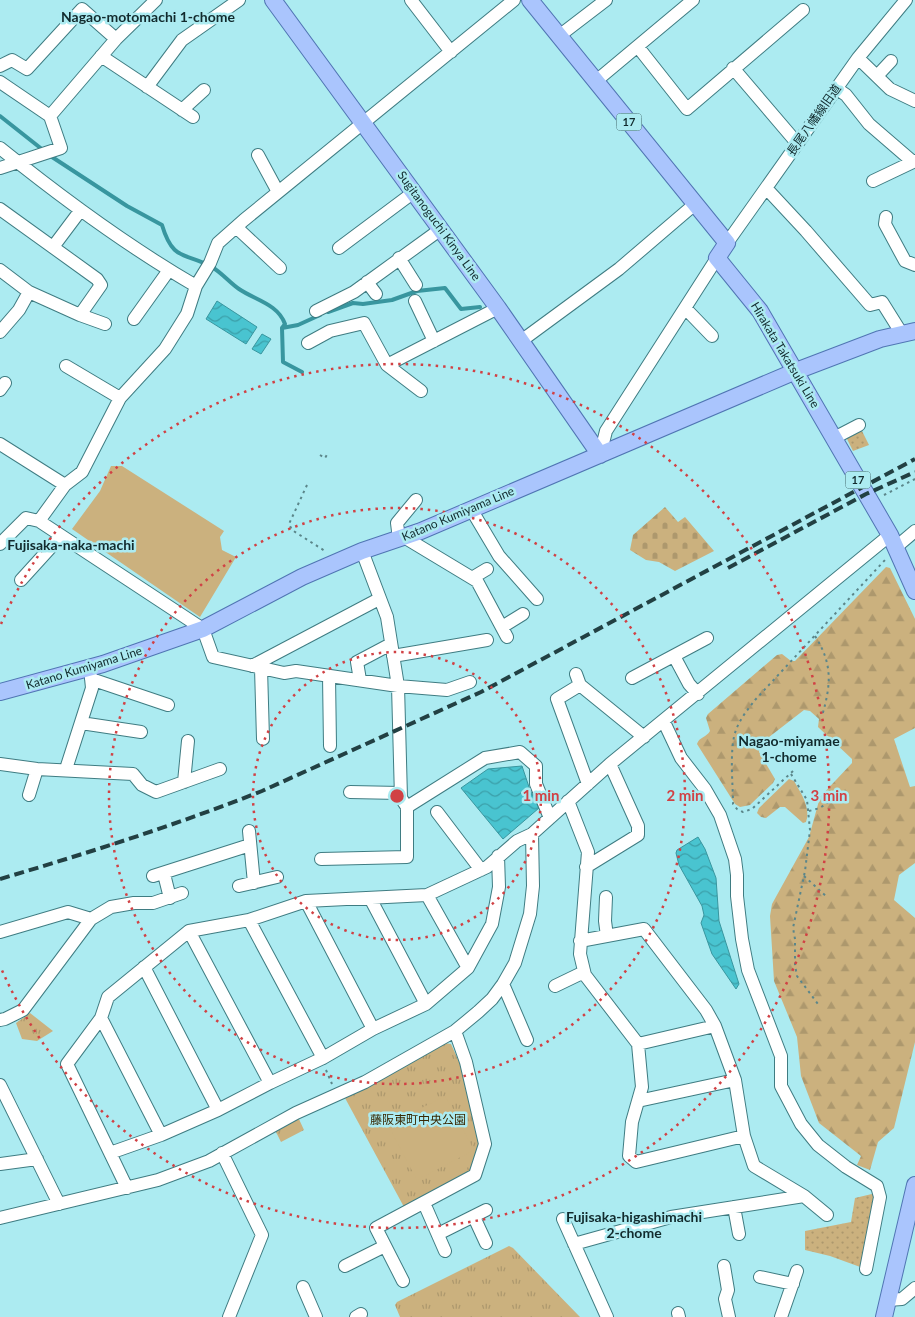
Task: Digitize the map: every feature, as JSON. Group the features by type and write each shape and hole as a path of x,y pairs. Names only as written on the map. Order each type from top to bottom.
{"main road":[{"name":"Sugitanoguchi Kinya Line","path":"273,0 498,308 600,455"},
{"name":"17","path":"530,0 727,243"},
{"path":"717,258 727,243"},
{"name":"Hirakata Takatsuki Line","path":"717,258 760,311 796,371 893,542 915,591"},
{"name":"Katano Kumiyama Line","path":"0,692 90,673 205,637 302,577 362,551 402,538 471,510 796,371 880,339 910,331"},
{"path":"884,1317 915,1185"}],"street":[{"path":"50,116 100,56 156,0"},
{"path":"147,86 182,40 239,0"},
{"path":"411,0 451,52"},
{"path":"39,521 65,485 82,472 120,398 165,349 187,314 196,286 218,243 514,0"},
{"path":"559,36 606,0"},
{"path":"596,81 694,0"},
{"name":"長尾八幡線旧道","path":"727,243 836,88 901,2"},
{"path":"0,66 12,60 27,69 82,9 116,39"},
{"path":"638,47 688,109 733,68 803,10"},
{"path":"100,56 194,117"},
{"path":"858,58 894,93 915,101"},
{"path":"877,76 891,61"},
{"path":"733,68 797,143"},
{"path":"0,82 50,116 61,148 0,168"},
{"path":"836,88 846,95 869,124 914,162 873,181"},
{"path":"182,110 204,90"},
{"path":"0,148 80,211 196,286"},
{"path":"258,155 278,192"},
{"path":"766,188 870,305 882,302 910,331"},
{"path":"339,248 414,192"},
{"path":"521,341 619,269 695,204"},
{"path":"0,209 97,279 101,285 80,314"},
{"path":"52,247 80,211"},
{"path":"886,218 884,224 905,261 915,265"},
{"path":"236,227 280,268"},
{"path":"316,311 354,292 441,229"},
{"path":"399,258 416,285"},
{"path":"600,455 606,431 717,258"},
{"path":"0,270 29,292 105,324"},
{"path":"134,319 169,270"},
{"path":"367,282 376,294"},
{"path":"0,332 19,310 29,292"},
{"path":"415,301 434,341"},
{"path":"387,365 498,308"},
{"path":"685,308 712,336"},
{"path":"308,343 330,331 364,323 387,365 420,391"},
{"path":"66,366 120,398"},
{"path":"834,438 859,425"},
{"path":"0,444 65,485"},
{"path":"416,500 397,523 402,538 477,581 504,632 523,614"},
{"path":"471,510 499,556 537,599"},
{"path":"0,544 26,518 39,521 205,637 213,657 284,673 296,671 398,686 447,690 470,682"},
{"path":"126,1188 67,1064 102,1018 108,997 144,967 189,931 249,920 306,900 427,895 487,867 517,841 532,834 610,764 698,694 893,542 915,531"},
{"path":"21,580 61,536"},
{"path":"321,859 406,857 407,807 400,798 398,686 387,617 362,551"},
{"path":"472,578 487,569"},
{"path":"256,667 379,599"},
{"path":"632,678 707,638"},
{"path":"360,680 357,662 392,650 487,640"},
{"path":"674,656 689,684 698,694"},
{"path":"256,667 263,739"},
{"path":"66,769 92,688 90,673 168,705"},
{"path":"329,676 330,746"},
{"path":"588,784 557,699 578,679 644,737"},
{"path":"664,722 681,758 705,790 720,815 735,859 742,939 748,970 781,1056 781,1086 801,1124 818,1145 846,1167 877,1186 880,1191 866,1269"},
{"path":"81,723 141,732"},
{"path":"184,782 188,741"},
{"path":"407,807 485,758 520,752 536,766 536,784 550,818"},
{"path":"0,764 36,769 66,769 132,774 142,785 156,792 220,769"},
{"path":"586,867 638,835 638,826 610,764"},
{"path":"29,795 36,769"},
{"path":"350,792 400,793"},
{"path":"568,801 588,852 580,942 580,954 584,972 638,1044 642,1087 632,1122 629,1156 636,1162 744,1136"},
{"path":"437,812 481,870"},
{"path":"249,831 254,883"},
{"path":"0,1218 158,1180 209,1161 296,1113 365,1082 455,1031 478,1012 503,984 515,962 530,914 533,886 532,834"},
{"path":"0,1020 23,1010 91,919 111,907 134,903 153,904 176,896 158,875 250,845"},
{"path":"110,1153 161,1135 218,1110 322,1058 373,1029 426,1004 468,968 492,924 499,887 498,856"},
{"path":"239,886 276,877"},
{"path":"427,895 468,968"},
{"path":"606,897 606,936"},
{"path":"370,898 426,1004"},
{"path":"306,900 373,1029"},
{"path":"0,932 68,912 91,919"},
{"path":"249,920 322,1058"},
{"path":"580,942 644,929 706,1010 714,1026 735,1080 744,1136 754,1166 804,1196 827,1215"},
{"path":"189,931 270,1083"},
{"path":"144,967 218,1110"},
{"path":"555,986 584,972"},
{"path":"503,984 527,1040"},
{"path":"102,1018 161,1135"},
{"path":"638,1044 714,1026"},
{"path":"402,1280 376,1228 475,1175 485,1144 466,1062 455,1031"},
{"path":"638,1101 735,1080"},
{"path":"0,1084 59,1204"},
{"path":"222,1153 262,1235 229,1317"},
{"path":"0,1164 37,1159"},
{"path":"574,1244 671,1217 804,1196"},
{"path":"424,1202 445,1251"},
{"path":"734,1207 739,1234"},
{"path":"438,1234 486,1210"},
{"path":"474,1216 486,1243"},
{"path":"563,1219 608,1317"},
{"path":"345,1266 385,1246"},
{"path":"724,1266 728,1290 725,1299 729,1317"},
{"path":"781,1317 797,1271"},
{"path":"760,1277 793,1284"},
{"path":"303,1287 316,1317"},
{"path":"888,1300 902,1300 915,1288"}],"path":[{"path":"320,455 326,458 328,453"},
{"path":"870,502 915,479"},
{"path":"307,485 289,524 292,530 332,554"},
{"path":"818,1004 797,976 793,928 804,875 810,830 807,800 792,773 752,809 743,812 737,809 733,804 733,739 736,728 755,700 815,636 893,542"},
{"path":"815,636 828,666 829,692 822,716"},
{"path":"809,811 820,808 831,800"},
{"path":"804,875 828,898"},
{"path":"322,1058 337,1094"}],"green space":[{"path":"860,427 869,445 853,451 845,435"},
{"path":"111,466 122,466 224,531 220,537 222,550 236,557 200,617 72,529 100,491"},
{"path":"665,507 678,522 685,517 714,551 675,571 659,562 646,560 630,550 633,535"},
{"path":"886,567 890,568 915,619 915,728 894,739 910,787 915,786 915,863 899,875 894,900 915,918 915,1042 894,1128 878,1142 870,1170 857,1165 861,1156 819,1123 801,1076 797,1037 774,981 770,916 772,904 809,837 820,797 852,763 852,759 818,727 819,719 810,711 804,710 760,744 759,752 775,779 750,805 740,807 735,804 697,744 710,731 706,718 708,714 777,655 782,654 791,661 795,661"},
{"path":"789,779 794,781 800,790 807,811 806,822 803,823 785,807 780,807 766,818 761,817 757,813 759,808"},
{"path":"30,1013 53,1031 37,1041 22,1039 16,1023"},
{"name":"藤阪東町中央公園","path":"444,1043 451,1044 460,1064 479,1142 471,1171 404,1207 345,1098"},
{"path":"445,1096 474,1150 417,1180 388,1125"},
{"path":"298,1117 304,1130 281,1142 275,1130"},
{"path":"876,1193 863,1268 830,1256 805,1250 805,1231 851,1222 855,1198"},
{"path":"509,1246 580,1317 400,1317 395,1305 397,1302"}],"water":[{"path":"217,301 257,327 246,344 206,319"},
{"path":"262,334 271,339 261,354 252,349"},
{"path":"522,766 530,790 539,808 503,839 461,788 488,769"},
{"path":"698,837 705,849 716,878 719,921 739,984 736,989 712,954 701,923 704,915 702,906 679,865 676,853 677,850"}],"waterway":[{"path":"0,116 43,150"},
{"path":"49,155 127,206 162,225 166,237 176,251 212,267 239,289 272,307 282,317 285,324 282,328 283,362 302,372"},
{"path":"328,312 353,303 363,304 392,300 417,291 445,288 461,309 480,307"},
{"path":"282,328 298,325 320,315"}],"railway":[{"path":"0,879 132,838 262,791 481,692 915,459"},
{"path":"728,568 866,494 915,472"}],"district":[{"name":"Nagao-motomachi 1-chome","path":"148,17"},
{"name":"Fujisaka-naka-machi","path":"71,545"},
{"name":"Nagao-miyamae 1-chome","path":"789,750"},
{"name":"Fujisaka-higashimachi 2-chome","path":"634,1226"}]}
